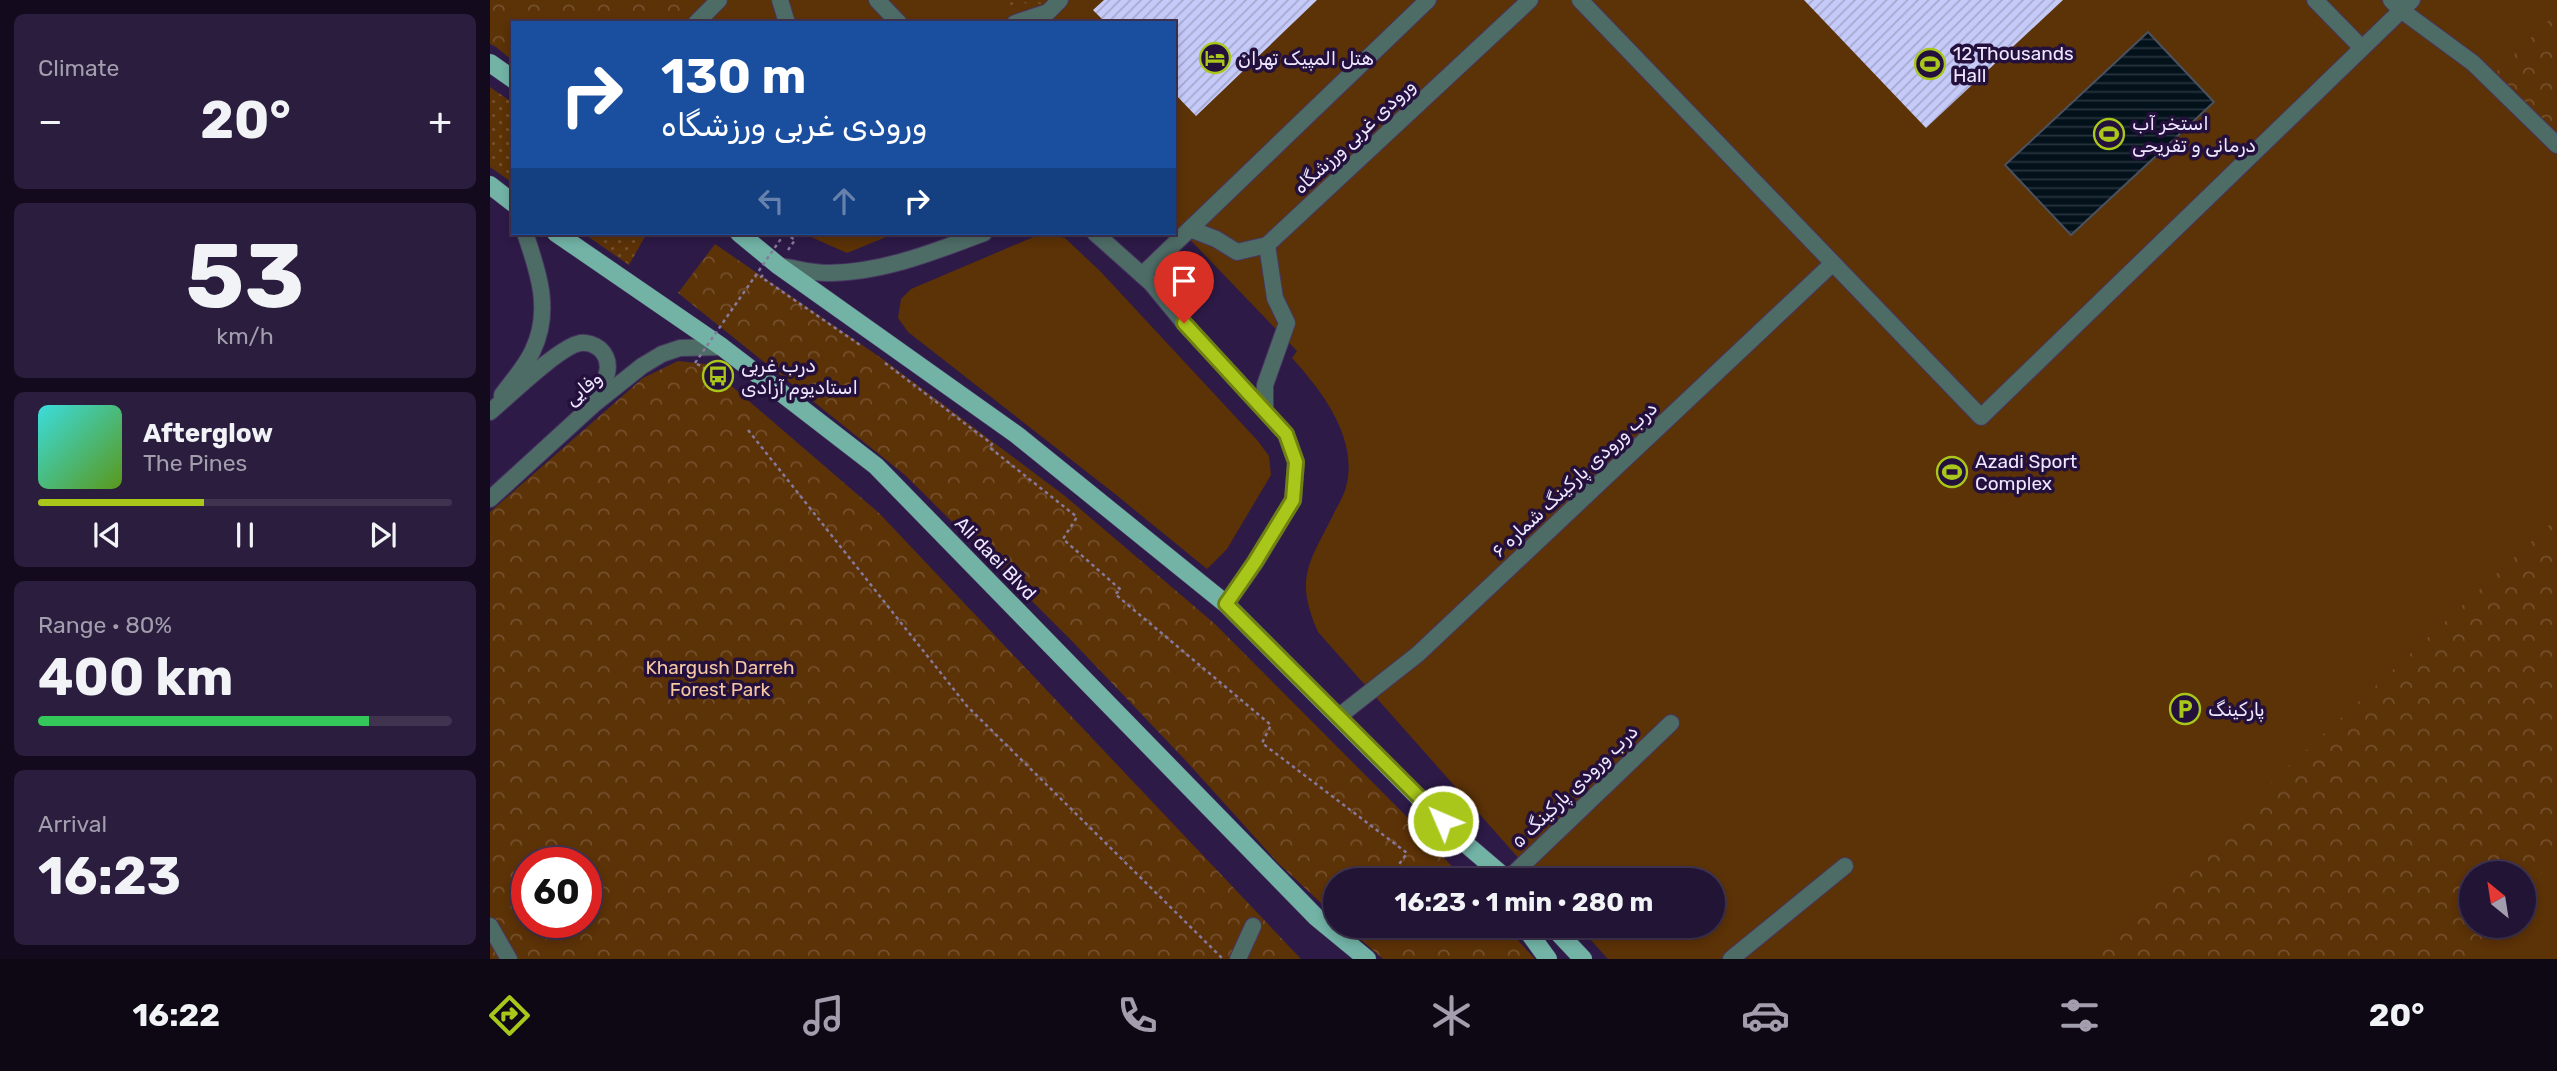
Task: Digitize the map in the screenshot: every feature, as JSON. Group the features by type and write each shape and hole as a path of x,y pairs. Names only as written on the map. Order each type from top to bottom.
{"main road":[{"path":"490,63 511,78"},
{"path":"490,185 511,201"},
{"name":"Ali daei Blvd","path":"558,235 722,347 876,466 1316,917 1367,959"},
{"path":"741,235 776,263 1017,435 1226,604 1460,839 1493,868"},
{"path":"1460,839 1481,868"},
{"path":"1533,938 1548,959"},
{"path":"1563,938 1583,959"}],"street":[{"path":"780,0 785,21"},
{"path":"877,0 897,21"},
{"path":"1021,21 1048,12 1060,0"},
{"path":"1142,275 1428,0"},
{"name":"ورودی غربی ورزشگاه","path":"1267,245 1530,0"},
{"path":"1580,0 1981,417 2362,48 2401,3 2473,63 2557,145"},
{"path":"2315,0 2362,48"},
{"path":"698,21 714,2"},
{"path":"1190,229 1216,239 1237,252 1267,245 1275,298 1287,323 1265,385 1265,411"},
{"path":"490,412 534,350 543,312 538,271 526,235"},
{"path":"776,263 826,273 871,269 938,251 979,235"},
{"path":"1098,235 1142,275 1286,434 1296,462 1293,500 1226,604"},
{"name":"درب ورودی پارکینگ شماره ۶","path":"1338,717 1418,654 1832,264"},
{"path":"490,412 563,352 581,342 596,345 605,355 609,368 593,405"},
{"name":"وفایی","path":"490,499 593,405 642,366 662,354 680,348 722,347"},
{"name":"درب ورودی پارکینگ ۵","path":"1520,868 1671,723"},
{"path":"1731,959 1845,866"},
{"path":"490,926 509,959"},
{"path":"1238,959 1253,926"}],"path":[{"path":"706,369 695,363 784,235"},
{"path":"788,235 795,240"},
{"path":"776,263 761,277 869,352"},
{"path":"880,360 992,444 989,447 1077,517 1063,539 1121,590 1115,594 1271,724 1262,743 1407,853 1396,868"},
{"path":"748,430 967,706 1223,959"}],"green space":[{"name":"Azadi Sport Complex","path":"490,0 2557,0 2557,959 1608,959 1589,938 1725,938 1725,868 1527,868 1318,632 1307,596 1308,569 1345,490 1349,469 1347,451 1343,434 1326,401 1292,358 1297,351 1176,225 1176,21 511,21 511,54 490,44"},
{"path":"490,0 697,0 674,21 511,21 511,59 490,42"},
{"path":"997,0 1045,2 1018,3 1009,12"},
{"path":"2557,12 2557,158 2487,81"},
{"path":"490,87 511,102 511,182 490,167"},
{"path":"586,235 646,235 629,265"},
{"path":"806,235 891,235 847,253"},
{"path":"1038,235 1065,238 1101,272 1269,456 1271,475 1227,549 1207,569 908,332 898,318 901,299 911,289"},
{"path":"715,244 884,360 1065,496 1215,624 1413,823 1453,868 1323,868 1323,905 1278,863 1071,640 905,475 678,293"},
{"name":"Khargush Darreh Forest Park","path":"678,361 706,364 879,513 1301,959 490,959 490,512 643,378"},
{"path":"2557,518 2557,856 2536,880 2536,861 2459,861 2459,938 2482,938 2463,959 2080,959"},
{"path":"1359,938 1516,938 1535,959 1383,959"}],"water":[{"name":"استخر آب درمانی و تفریحی","path":"2148,32 2214,102 2071,235 2005,165"}],"building":[{"name":"هتل المپیک تهران","path":"1104,0 1317,0 1196,116 1176,95 1176,21 1104,21 1093,10"},
{"name":"12 Thousands Hall","path":"1804,0 2063,0 1926,128"}],"place":[{"name":"هتل المپیک تهران","path":"1215,58"},
{"name":"12 Thousands Hall","path":"1930,64"},
{"name":"استخر آب درمانی و تفریحی","path":"2109,134"},
{"name":"درب غربی استادیوم آزادی","path":"718,376"},
{"name":"Azadi Sport Complex","path":"1952,472"},
{"name":"پارکینگ","path":"2185,709"}],"route":[{"path":"1184,323 1286,434 1296,462 1293,500 1226,604 1443,821"}]}
